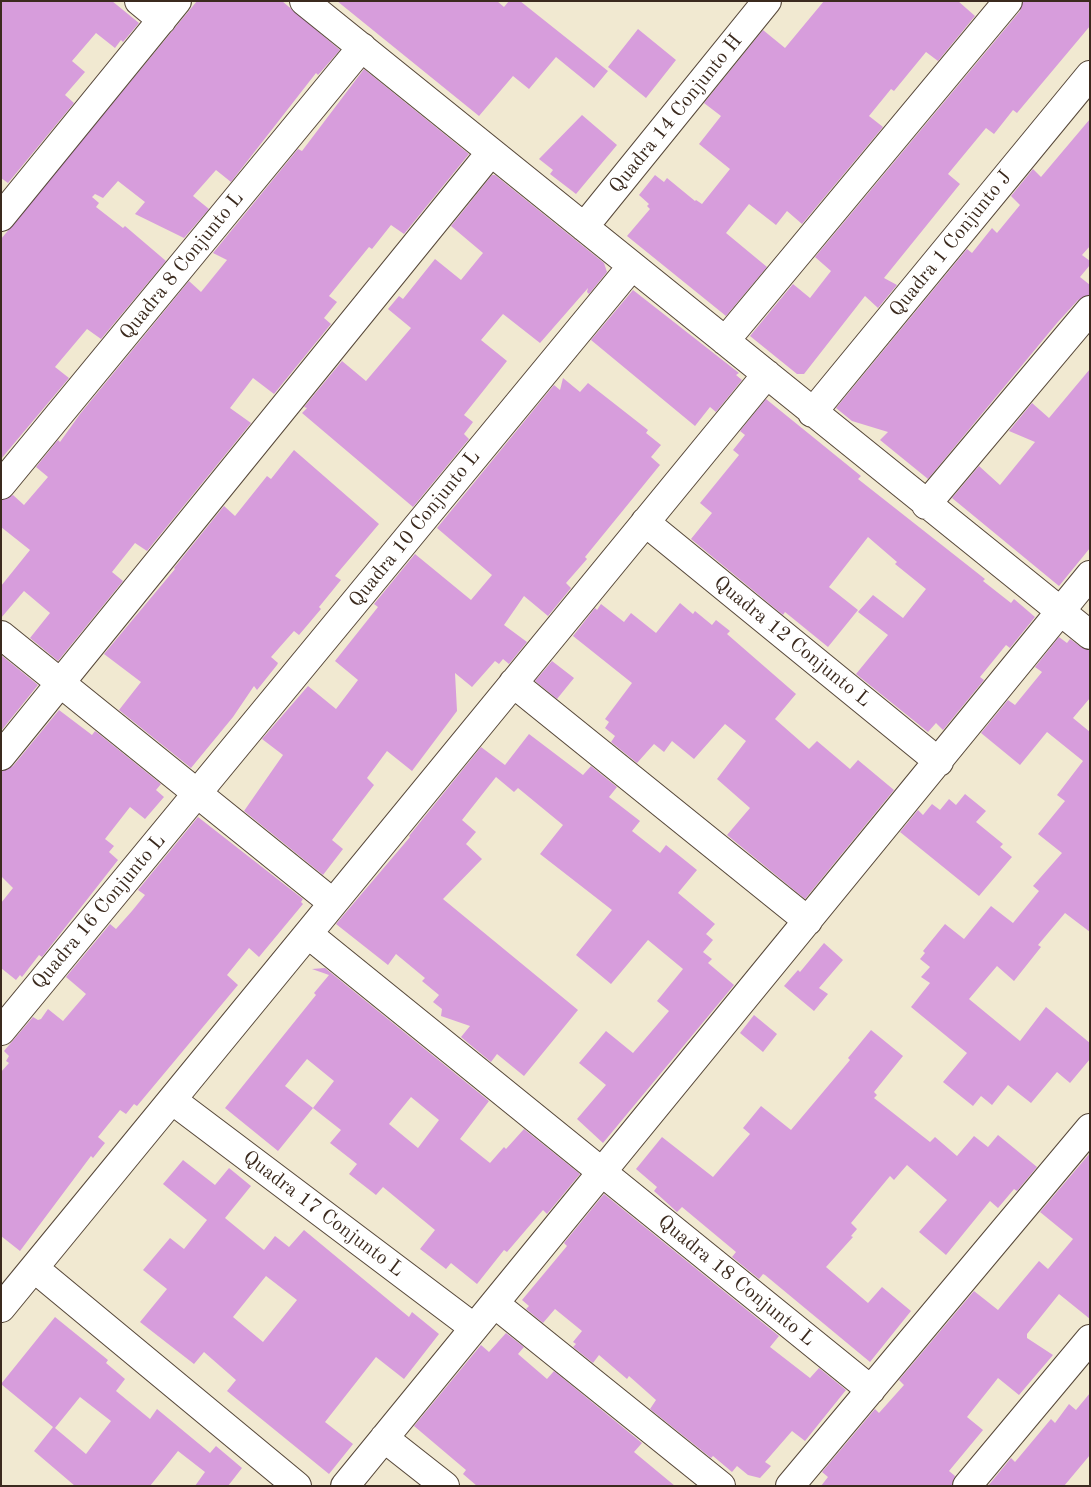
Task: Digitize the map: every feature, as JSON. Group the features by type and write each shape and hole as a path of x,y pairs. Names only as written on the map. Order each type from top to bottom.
{"street":[{"path":"1,217 169,10 139,1"},
{"name":"Quadra 14 Conjunto H","path":"584,227 768,1"},
{"path":"725,341 1008,1"},
{"path":"313,4 362,47 767,374 812,413 1090,635"},
{"name":"Quadra 8 Conjunto L","path":"1,486 362,47"},
{"name":"Quadra 1 Conjunto J","path":"812,413 1090,75"},
{"path":"1,756 491,152"},
{"name":"Quadra 10 Conjunto L","path":"197,793 632,266"},
{"path":"926,505 1090,310"},
{"path":"1,1308 767,374"},
{"name":"Quadra 12 Conjunto L","path":"646,522 939,762"},
{"path":"345,1486 1090,575"},
{"path":"1,634 333,904"},
{"path":"513,683 808,921"},
{"name":"Quadra 16 Conjunto L","path":"1,1031 197,793"},
{"name":"Quadra 18 Conjunto L","path":"308,934 871,1390"},
{"name":"Quadra 17 Conjunto L","path":"172,1100 474,1327"},
{"path":"790,1486 1090,1128"},
{"path":"34,1268 298,1486"},
{"path":"495,1304 721,1486"},
{"path":"967,1486 1090,1339"},
{"path":"384,1438 445,1486"}],"building":[{"path":"1,1 112,1 139,23 123,42 121,40 115,48 96,33 72,61 85,72 65,95 74,103 8,183 1,178"},
{"path":"197,1 282,1 340,50 318,75 316,73 231,182 216,170 193,196 209,209 184,238 135,214 145,202 118,181 103,198 95,194 92,197 99,203 96,207 123,228 125,226 166,261 101,339 87,329 55,367 69,378 1,459 1,239"},
{"path":"337,1 497,1 504,7 509,1 520,1 608,71 594,88 556,57 529,89 513,76 479,116"},
{"path":"824,1 958,1 975,16 938,61 926,52 894,91 891,89 869,116 883,127 802,224 787,211 776,225 749,204 726,233 767,267 726,316 627,236 650,209 647,206 649,204 639,195 655,175 664,182 667,178 695,201 702,204 730,169 699,144 721,116 704,103 763,30 785,48"},
{"path":"1023,1 1090,1 1090,26 1017,113 1013,110 994,134 986,128 948,174 960,184 884,278 897,285 878,308 865,296 804,374 797,374 750,336 793,284 810,298 831,271 815,257 1020,11"},
{"path":"638,29 676,60 646,98 608,67"},
{"path":"364,69 469,154 404,234 391,225 372,249 369,247 329,296 337,302 324,318 331,324 274,394 253,378 230,408 251,423 147,551 135,543 112,572 123,581 58,661 30,638 50,613 24,591 1,618 1,586 30,550 1,527 1,500 13,495 24,505 48,477 36,467 58,440 60,442 80,414 189,281 201,292 227,260 213,253 298,149 302,151"},
{"path":"582,115 617,145 576,194 550,174 553,170 539,159"},
{"path":"1090,119 1090,246 1082,255 1090,261 1090,265 1080,277 1090,285 1090,295 1078,300 1057,323 928,479 880,440 888,432 852,421 836,408 967,249 972,253 992,228 997,233 1020,205 1011,196 1033,169 1041,177"},
{"path":"492,175 495,175 604,263 607,272 589,294 587,292 588,288 540,343 503,314 481,340 507,361 464,415 473,422 464,434 469,439 413,507 302,413 307,408 304,407 342,361 366,381 411,328 388,309 399,296 403,299 435,259 461,280 483,253 451,226"},
{"path":"633,290 739,373 736,375 742,380 716,412 710,407 695,426 591,340"},
{"path":"1090,369 1090,548 1059,586 952,498 979,466 1000,485 1035,442 1009,431 1032,403 1049,418"},
{"path":"563,378 580,392 588,383 648,430 646,433 661,445 651,457 660,465 585,557 587,559 566,583 571,588 548,616 524,596 504,625 527,642 509,664 503,659 499,664 495,661 472,687 455,673 457,711 412,771 387,751 367,778 374,785 332,840 343,849 323,875 244,811 283,755 262,739 308,686 336,709 358,680 335,661 378,607 374,604 415,554 471,600 492,575 437,528 554,385 560,390"},
{"path":"766,399 861,476 858,479 985,579 983,581 1011,603 1014,599 1035,617 1010,648 1006,645 980,677 984,680 943,730 936,723 928,732 856,674 888,635 858,612 873,595 903,618 926,589 895,564 897,562 868,537 829,587 858,610 828,647 785,612 783,615 691,539 712,513 700,503 739,455 733,450 745,435 740,431"},
{"path":"294,450 379,524 335,576 341,580 319,607 321,609 299,635 294,631 271,657 278,663 277,665 257,690 254,686 233,717 191,768 119,710 141,682 104,654 175,569 224,506 235,516 267,476 271,479"},
{"path":"680,603 693,614 695,611 712,625 716,620 730,631 727,634 796,694 775,719 809,749 817,741 850,769 858,760 894,790 805,899 727,835 750,808 717,779 746,741 725,724 694,759 672,741 664,752 654,744 637,763 611,742 615,736 605,728 609,722 605,719 632,683 573,636 595,608 597,610 601,604 624,622 631,613 656,633"},
{"path":"1059,637 1067,643 1070,639 1081,647 1090,650 1090,698 1073,718 1090,732 1090,932 1065,913 1038,945 1041,947 1014,981 997,966 969,999 1020,1041 1046,1007 1090,1043 1090,1059 1070,1083 1057,1072 1031,1103 1008,1085 992,1105 981,1096 973,1106 943,1082 967,1053 911,1007 930,983 921,977 930,967 920,959 925,953 923,951 945,924 964,939 991,906 1013,923 1039,891 1033,886 1062,853 1038,834 1065,801 1057,795 1083,761 1047,732 1020,765 981,733 1008,700 1015,705 1042,672 1035,667"},
{"path":"1,655 38,685 1,731"},
{"path":"552,661 574,678 557,699 535,681"},
{"path":"59,710 92,735 95,731 161,784 156,790 164,797 145,819 130,807 105,839 114,846 109,852 118,860 42,957 39,955 22,977 20,975 16,980 1,968 1,903 13,888 1,876 1,771 13,766"},
{"path":"529,734 583,775 591,766 617,787 609,797 640,821 632,831 660,853 666,845 697,870 678,893 715,924 706,934 713,940 703,952 712,959 708,963 734,985 603,1143 577,1119 606,1085 579,1063 606,1031 633,1053 669,1011 657,1001 683,969 648,940 611,984 576,955 612,910 540,854 563,825 518,788 514,792 496,777 462,820 476,832 466,844 482,859 443,899 578,1010 524,1076 497,1054 491,1062 461,1037 470,1026 441,1016 442,1009 433,1002 439,995 422,981 425,978 396,954 388,965 336,924 410,837 481,747 505,765"},
{"path":"965,794 986,811 976,822 1003,844 1000,847 1012,857 979,896 900,832 918,810 923,815 932,804 940,810 949,799 956,805"},
{"path":"198,817 303,899 301,902 303,904 259,957 249,948 227,975 238,985 137,1106 134,1104 126,1114 120,1110 98,1137 105,1143 93,1158 91,1156 20,1251 1,1236 1,1072 9,1063 6,1061 9,1056 4,1051 33,1017 38,1020 41,1019 48,1009 63,1021 86,994 66,977 110,924 116,929 132,911 145,895 138,890"},
{"path":"824,943 843,960 819,988 828,994 814,1011 784,986 798,970 800,972"},
{"path":"325,968 489,1101 460,1139 490,1163 524,1129 580,1174 547,1214 543,1210 507,1252 504,1250 477,1284 451,1263 446,1269 420,1249 435,1230 383,1187 376,1195 349,1174 357,1164 330,1143 341,1130 313,1108 278,1151 225,1108 316,995 314,993 329,975 312,969","holes":["307,1059 334,1081 313,1108 285,1086","411,1097 439,1120 418,1148 389,1124"]},
{"path":"754,1015 777,1034 763,1052 740,1033"},
{"path":"871,1030 903,1056 874,1092 877,1095 874,1098 930,1142 935,1137 957,1156 974,1136 988,1147 998,1135 1037,1167 1017,1191 1014,1189 998,1208 990,1201 946,1255 919,1232 947,1200 907,1165 894,1180 890,1176 851,1223 857,1229 851,1236 853,1237 826,1267 868,1303 882,1287 911,1311 870,1362 765,1275 763,1274 759,1279 732,1257 736,1252 682,1207 677,1212 654,1191 657,1187 636,1169 662,1137 713,1177 750,1134 743,1128 761,1106 791,1130 850,1060 848,1058"},
{"path":"1090,1153 1090,1319 1059,1294 1027,1334 1027,1338 1053,1355 1019,1395 998,1378 967,1417 983,1430 949,1471 955,1476 952,1486 821,1486 828,1477 822,1472 875,1409 879,1413 904,1385 899,1380 974,1291 998,1310 1039,1261 1048,1269 1073,1239 1040,1212"},
{"path":"183,1160 215,1185 229,1168 251,1186 225,1218 264,1250 275,1236 289,1247 304,1230 409,1317 412,1312 439,1334 404,1379 376,1357 325,1422 353,1444 329,1474 227,1391 236,1380 204,1352 194,1364 140,1322 167,1289 143,1270 170,1238 184,1249 207,1220 163,1184","holes":["266,1276 297,1300 263,1342 233,1317"]},
{"path":"604,1194 779,1336 770,1347 810,1378 819,1368 846,1390 805,1441 792,1431 765,1462 771,1466 760,1478 748,1475 737,1466 732,1472 713,1456 711,1458 650,1409 656,1400 629,1376 627,1379 599,1355 593,1363 573,1347 576,1344 573,1342 582,1331 555,1309 543,1323 526,1309 529,1306 522,1300 567,1246 564,1243"},
{"path":"55,1317 108,1360 106,1363 125,1379 116,1391 150,1419 157,1409 210,1453 216,1446 242,1468 228,1486 195,1486 205,1472 178,1451 150,1486 75,1486 34,1451 53,1427 1,1384","holes":["80,1397 111,1421 86,1454 55,1428"]},
{"path":"506,1333 524,1347 518,1354 547,1379 554,1371 642,1443 634,1452 675,1486 477,1486 463,1474 466,1470 414,1426 481,1345 489,1352"},
{"path":"1090,1393 1090,1455 1064,1486 988,1486 1011,1458 1015,1462 1051,1419 1055,1423 1069,1404 1076,1410"}]}
